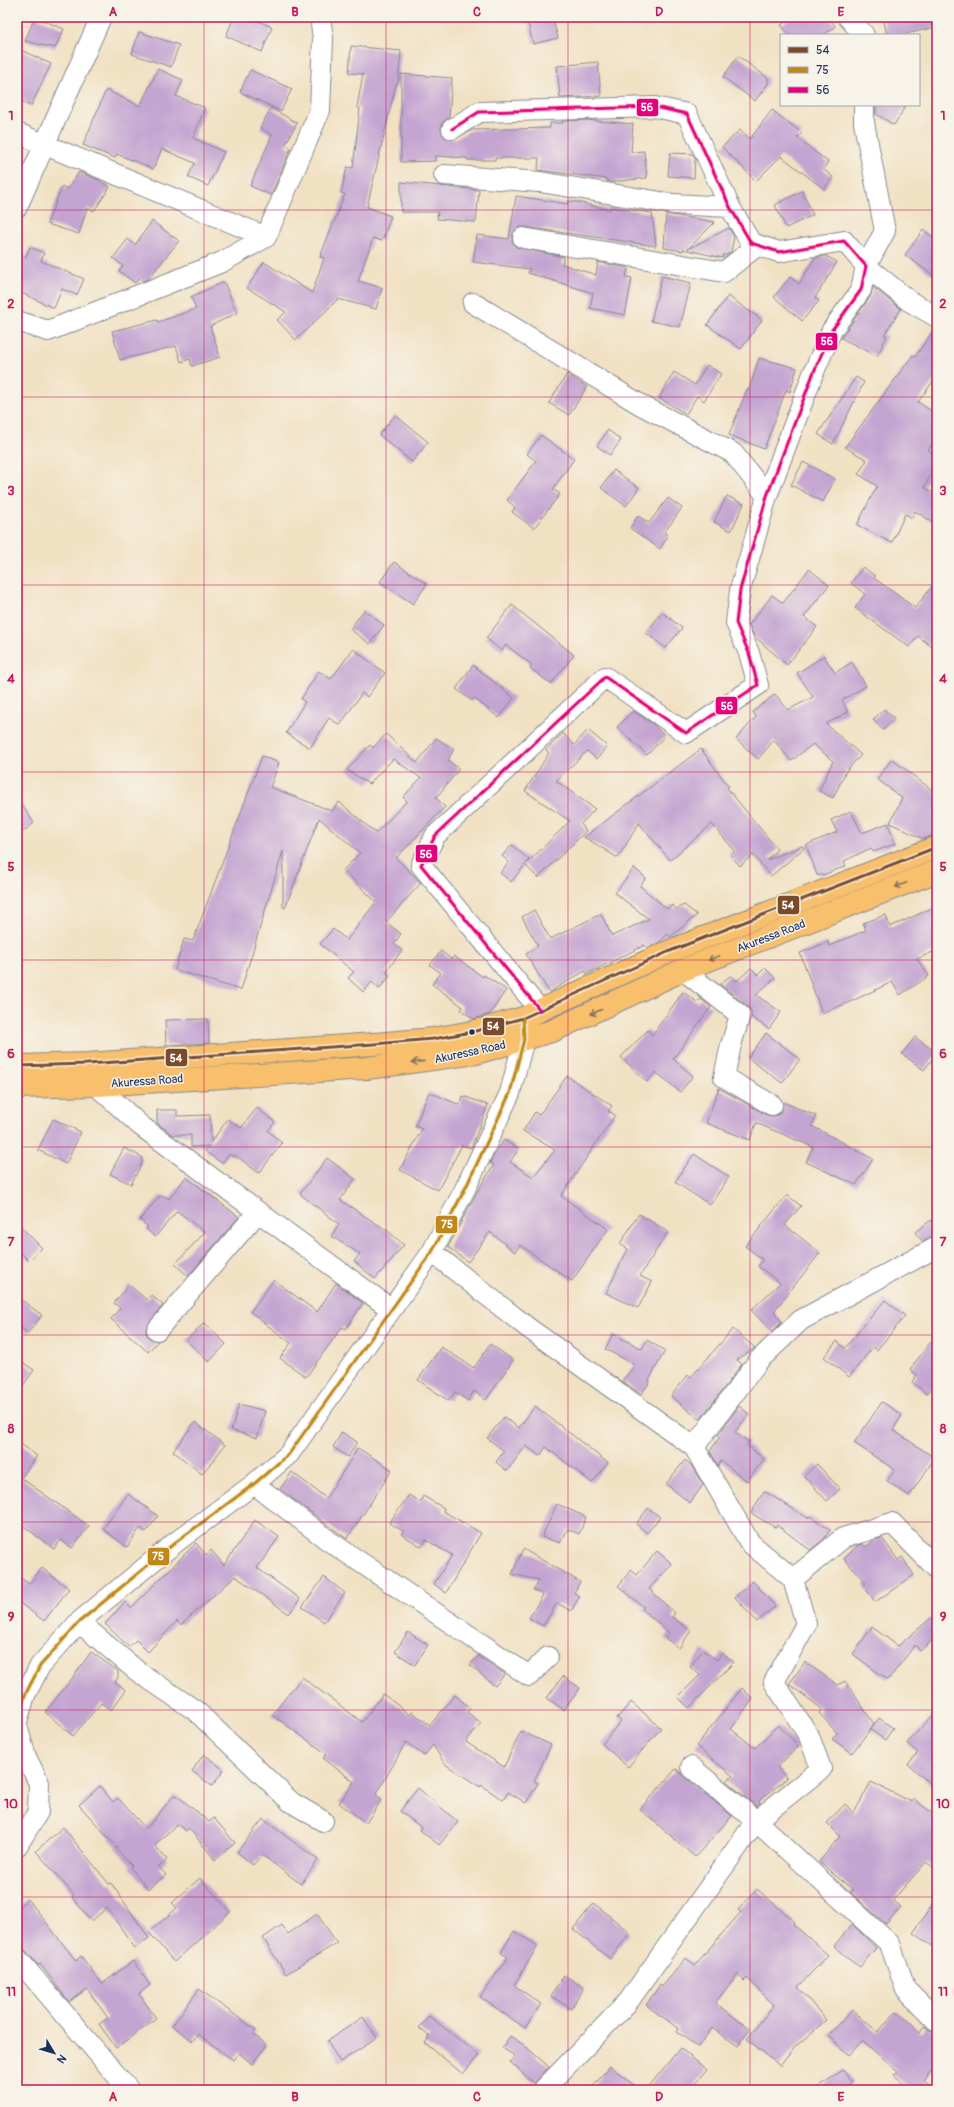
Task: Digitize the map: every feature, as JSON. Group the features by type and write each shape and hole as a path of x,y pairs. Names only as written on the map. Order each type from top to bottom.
{"highway":[{"name":"Akuressa Road","path":"17,1066 87,1064 404,1041 472,1032 532,1014 670,951 937,847"},
{"name":"Akuressa Road","path":"17,1087 96,1085 366,1068 476,1053 552,1031 583,1018 683,970 937,871"}],"street":[{"path":"17,207 101,17"},
{"path":"17,321 48,331 222,262 266,238 320,110 323,38 320,17"},
{"path":"848,17 863,34"},
{"path":"452,128 479,112 655,106 687,114 730,207 751,243 779,252 844,241 866,266 909,301 937,317"},
{"path":"17,1722 21,1692 40,1666 79,1622 176,1542 254,1484 289,1454 432,1252 466,1187 510,1093 532,1014 421,865 435,836 605,677 686,733 758,685 749,653 736,624 740,590 768,496 826,344 832,330 861,290 866,266 885,231 864,123 864,106"},
{"path":"17,133 266,238"},
{"path":"444,175 540,182 673,204 730,207"},
{"path":"523,238 724,272 758,245"},
{"path":"472,303 641,405 733,453 768,496"},
{"path":"683,970 740,1015 724,1077 772,1105"},
{"path":"96,1085 141,1126 391,1309"},
{"path":"156,1330 258,1212"},
{"path":"694,1447 759,1360 801,1320 937,1247"},
{"path":"432,1252 528,1327 694,1447 750,1543 793,1579 806,1624 774,1682 809,1736 821,1769 756,1820 628,2002 544,2090"},
{"path":"254,1484 329,1541 529,1676 548,1657"},
{"path":"793,1579 843,1538 892,1523 937,1569"},
{"path":"79,1622 137,1671 196,1711 291,1802 322,1821"},
{"path":"17,1726 26,1757 39,1783 38,1812 17,1846"},
{"path":"691,1767 756,1820 890,1944 906,1990 937,2021"},
{"path":"17,1958 129,2090"}],"building":[{"path":"35,17 64,29 55,48 25,41"},
{"path":"234,17 249,17 272,27 262,52 226,36"},
{"path":"552,17 558,38 533,44 528,23"},
{"path":"792,17 828,17 835,26 825,34 788,34 781,25"},
{"path":"883,17 937,17 937,27 906,34 887,34"},
{"path":"139,32 179,45 171,67 132,54"},
{"path":"351,46 401,51 398,84 396,84 367,207 391,216 382,241 373,238 358,281 382,288 376,309 338,299 296,340 277,320 286,312 247,288 264,262 312,293 324,258 320,257 345,194 341,193 347,167 353,168 360,108 357,107 363,74 349,73"},
{"path":"21,50 51,64 31,106 17,100 17,58"},
{"path":"738,56 768,78 768,84 755,101 723,77"},
{"path":"598,62 601,96 560,98 557,66"},
{"path":"158,69 183,80 176,96 205,108 193,138 224,152 208,186 188,177 195,163 162,149 153,169 117,154 115,158 83,145 106,90 140,106"},
{"path":"250,70 292,89 281,111 240,92"},
{"path":"401,74 452,78 449,117 442,123 441,129 443,135 452,140 472,130 550,128 550,123 563,123 562,121 586,120 633,124 631,152 644,151 647,178 611,182 607,181 607,179 538,170 539,158 495,158 495,160 467,160 467,158 435,156 435,161 401,162"},
{"path":"876,106 905,106 894,125 876,114"},
{"path":"271,108 297,123 285,145 291,148 271,195 250,186 272,135 260,128"},
{"path":"772,110 802,133 797,138 828,162 823,169 833,177 824,189 781,156 756,181 722,147 740,130 750,139"},
{"path":"670,153 693,154 695,158 694,178 668,176"},
{"path":"79,172 99,180 110,187 94,211 87,208 79,234 47,224 62,186 68,189"},
{"path":"401,182 479,190 476,222 437,219 438,212 401,212"},
{"path":"802,191 813,215 786,228 775,205"},
{"path":"516,196 568,204 568,201 578,202 610,210 610,207 652,213 656,246 525,227 519,227 512,236 512,242 516,247 564,257 562,264 596,275 598,262 628,268 626,277 632,278 625,315 590,308 593,293 528,273 530,269 473,262 477,235 509,239"},
{"path":"666,214 715,222 688,249 729,228 734,237 731,252 723,255 723,258 683,249 683,251 664,248"},
{"path":"152,221 179,241 148,279 142,281 139,278 135,283 119,271 123,266 113,258 128,239 135,245"},
{"path":"923,230 937,240 937,278 905,255"},
{"path":"30,247 44,253 41,261 84,279 77,295 62,289 54,308 17,291 17,253 26,257"},
{"path":"826,256 837,262 815,298 819,301 802,321 774,297 790,277 799,284 815,258"},
{"path":"662,276 691,283 680,327 651,321"},
{"path":"224,282 237,313 210,326 220,357 192,366 190,359 181,362 176,346 120,360 112,331 157,320 158,322 196,309 191,297"},
{"path":"873,287 901,309 884,335 887,336 877,356 841,338 870,297"},
{"path":"728,296 762,320 741,349 707,325"},
{"path":"935,328 937,328 937,376 918,402 937,415 937,437 928,450 937,456 937,465 924,487 937,495 937,525 915,511 912,518 905,514 892,543 857,525 877,486 858,474 867,460 845,447 913,355 915,357"},
{"path":"759,358 797,368 790,392 786,390 764,449 729,435 747,389 749,390"},
{"path":"707,365 721,374 704,401 697,396 686,414 659,398 674,372 695,385"},
{"path":"567,374 587,387 569,415 549,403"},
{"path":"856,377 864,382 833,444 818,434"},
{"path":"395,415 428,442 412,462 379,435"},
{"path":"608,430 621,440 610,455 597,446"},
{"path":"541,435 574,459 553,489 560,494 534,528 512,512 515,507 507,500 536,461 527,454"},
{"path":"803,462 835,479 823,502 791,485"},
{"path":"614,470 639,488 626,506 601,488"},
{"path":"727,496 744,504 731,531 714,522"},
{"path":"668,498 682,508 664,533 668,536 660,549 630,528 638,516 649,523"},
{"path":"394,562 427,584 413,604 380,582"},
{"path":"863,567 875,576 874,578 915,608 937,580 937,651 918,636 909,647 855,608 865,594 851,583"},
{"path":"809,569 829,585 804,617 817,627 787,665 754,636 749,625 772,595 783,603"},
{"path":"512,605 574,655 551,684 530,668 532,665 506,645 502,651 486,638"},
{"path":"364,610 384,625 370,644 350,629"},
{"path":"662,612 682,628 666,648 646,633"},
{"path":"353,649 385,673 367,697 362,693 340,725 329,718 310,748 286,733 305,702 301,699 319,671 331,679"},
{"path":"824,656 835,673 852,662 866,686 842,700 848,712 826,724 861,755 846,771 833,798 819,791 833,761 813,744 791,761 774,740 758,759 736,739 756,717 753,712 775,694 788,710 813,697 797,673"},
{"path":"473,665 514,698 499,718 474,698 472,701 456,689"},
{"path":"884,709 894,718 883,730 873,720"},
{"path":"633,711 653,724 665,736 647,755 617,727"},
{"path":"588,730 607,746 597,759 587,751 556,781 595,809 581,824 586,831 538,878 525,865 511,882 500,873 509,862 502,856 512,845 529,860 526,864 570,821 525,791 549,753 546,750 563,733 574,745"},
{"path":"386,734 417,763 436,738 454,749 448,760 459,769 436,798 445,807 396,858 421,883 386,922 401,934 394,944 402,950 386,972 390,976 379,989 372,982 363,992 348,978 354,972 320,944 333,929 347,940 376,902 343,870 360,853 319,818 285,908 283,907 283,851 241,990 175,970 184,939 193,941 262,756 279,763 270,787 332,811 339,802 376,833 407,801 403,797 421,778 393,759 369,784 347,770 370,745 373,748"},
{"path":"701,749 729,787 727,788 777,849 767,860 802,846 804,848 771,876 753,855 740,866 730,855 735,851 712,824 670,860 639,823 618,858 584,837"},
{"path":"892,759 937,794 937,825 932,836 923,839 890,823 902,798 877,779"},
{"path":"17,798 34,823 17,836"},
{"path":"851,811 862,833 888,823 895,844 873,852 871,848 844,861 846,866 823,875 817,875 806,845 837,832 831,820"},
{"path":"634,868 646,878 640,886 667,909 672,905 676,909 684,905 697,915 670,937 668,934 658,943 647,948 645,945 587,974 585,971 549,992 526,954 538,946 522,917 534,910 550,939 601,914 612,936 649,919 615,893"},
{"path":"937,906 937,950 917,959 929,976 900,995 892,982 850,1002 822,1013 800,953 828,942 829,946 866,930 863,923 886,915 890,927"},
{"path":"441,951 451,959 454,956 483,977 484,975 506,990 490,1014 474,1019 461,1010 463,1007 432,984 441,973 430,965"},
{"path":"751,968 758,975 765,968 775,978 756,995 781,1012 769,1029 751,1017 751,1011 747,1006 720,984 730,976 737,981"},
{"path":"683,992 697,1002 701,999 711,1007 673,1059 693,1076 680,1092 656,1072 647,1082 621,1057 648,1030 652,1035"},
{"path":"208,1019 209,1043 166,1045 165,1020"},
{"path":"766,1033 800,1059 782,1083 748,1058"},
{"path":"915,1037 937,1053 924,1070 902,1054"},
{"path":"567,1076 612,1106 608,1111 615,1115 561,1196 608,1229 572,1281 520,1245 515,1252 490,1232 468,1262 448,1247 477,1192 494,1165 490,1163 492,1158 504,1140 519,1149 510,1162 533,1177 555,1150 523,1131 535,1112 539,1115"},
{"path":"719,1088 767,1115 778,1115 782,1110 783,1102 816,1116 812,1126 873,1159 856,1185 806,1162 813,1147 756,1123 750,1140 706,1123"},
{"path":"429,1092 460,1105 463,1096 488,1105 471,1148 462,1145 438,1190 400,1170 422,1129 415,1126"},
{"path":"257,1108 275,1122 268,1131 282,1143 259,1173 235,1155 234,1157 229,1154 222,1163 205,1151 209,1146 191,1147 191,1135 173,1135 157,1123 157,1110 177,1110 177,1116 210,1115 211,1142 228,1119 241,1128"},
{"path":"53,1119 81,1132 66,1164 38,1150"},
{"path":"124,1148 142,1157 142,1163 131,1184 110,1174"},
{"path":"694,1154 729,1177 710,1205 675,1182"},
{"path":"327,1158 355,1179 340,1200 388,1231 404,1245 375,1279 354,1261 360,1254 331,1236 339,1224 300,1194"},
{"path":"186,1177 239,1217 188,1276 175,1264 205,1232 177,1211 155,1237 146,1229 148,1227 140,1220 160,1196 165,1196 169,1199"},
{"path":"787,1195 801,1206 785,1225 820,1253 774,1311 782,1322 772,1332 751,1310 780,1283 758,1266 763,1260 745,1246"},
{"path":"639,1214 668,1232 640,1276 652,1282 638,1308 606,1293 628,1249 620,1244"},
{"path":"931,1220 937,1227 937,1235 923,1242 915,1232"},
{"path":"17,1223 42,1248 29,1261 17,1249"},
{"path":"274,1280 317,1312 336,1283 363,1303 346,1329 342,1327 306,1377 280,1358 291,1343 250,1312"},
{"path":"129,1285 147,1300 151,1295 163,1305 146,1328 146,1333 149,1338 158,1341 148,1352 111,1319 120,1308 114,1303"},
{"path":"17,1297 42,1315 28,1333 17,1325"},
{"path":"885,1300 905,1316 877,1350 873,1347 849,1377 824,1357 837,1341 845,1348"},
{"path":"204,1323 226,1344 209,1362 186,1340"},
{"path":"733,1329 755,1348 737,1360 742,1364 700,1420 671,1396 688,1375 691,1377"},
{"path":"613,1334 642,1349 647,1340 665,1351 649,1380 650,1382 641,1394 622,1381 635,1365 605,1349"},
{"path":"937,1334 937,1381 927,1394 912,1382 917,1375 910,1369"},
{"path":"490,1344 513,1360 486,1400 474,1391 468,1401 455,1392 449,1401 418,1380 441,1347 474,1368"},
{"path":"17,1359 34,1370 17,1394"},
{"path":"882,1402 902,1415 893,1430 935,1458 909,1496 887,1481 895,1470 854,1443"},
{"path":"239,1404 265,1411 257,1438 231,1430"},
{"path":"535,1406 608,1463 592,1483 546,1447 540,1456 526,1446 507,1471 496,1462 504,1451 487,1438 504,1417 519,1428"},
{"path":"739,1406 749,1414 735,1432 749,1442 747,1445 764,1459 747,1481 721,1461 718,1466 710,1451 720,1437 718,1435"},
{"path":"195,1422 225,1445 202,1474 173,1451"},
{"path":"342,1432 357,1442 348,1457 333,1447"},
{"path":"17,1441 37,1456 21,1478 89,1526 72,1548 61,1540 54,1549 17,1521"},
{"path":"358,1448 392,1470 347,1539 280,1489 292,1472 326,1498"},
{"path":"685,1460 691,1465 703,1485 690,1503 666,1484"},
{"path":"817,1464 840,1489 827,1501 804,1476"},
{"path":"764,1491 808,1518 810,1516 830,1530 823,1540 810,1550 777,1525 776,1528 751,1513"},
{"path":"128,1494 158,1516 146,1532 140,1528 127,1547 103,1529"},
{"path":"409,1495 420,1502 423,1496 444,1508 443,1511 481,1533 446,1593 434,1584 452,1555 426,1540 422,1547 401,1534 403,1531 389,1523"},
{"path":"557,1504 586,1517 579,1534 568,1529 560,1543 542,1537"},
{"path":"648,1508 660,1517 647,1533 636,1524"},
{"path":"255,1520 279,1537 257,1568 300,1599 289,1614 235,1576 181,1625 177,1621 148,1652 136,1640 129,1647 105,1624 125,1602 131,1608 196,1543 206,1555 211,1550 224,1565"},
{"path":"882,1538 898,1560 902,1557 914,1575 875,1602 863,1585 866,1583 844,1559 858,1545 862,1544 865,1547 875,1540"},
{"path":"523,1549 580,1582 574,1593 580,1596 571,1611 557,1603 543,1626 529,1618 543,1595 533,1590 539,1580 512,1574"},
{"path":"657,1551 672,1564 649,1589 675,1613 672,1617 691,1631 679,1648 665,1638 669,1633 642,1609 644,1607 618,1586 631,1570 637,1575"},
{"path":"42,1568 69,1589 44,1621 17,1601 17,1575 29,1584"},
{"path":"324,1577 345,1593 324,1622 302,1607"},
{"path":"753,1581 775,1606 757,1622 735,1597"},
{"path":"937,1613 937,1636 920,1651 915,1645 888,1680 853,1654 872,1627 898,1646"},
{"path":"408,1632 428,1645 415,1665 395,1652"},
{"path":"703,1650 717,1660 722,1653 734,1662 689,1708 678,1697 700,1675 690,1667"},
{"path":"91,1652 118,1671 118,1677 115,1682 126,1690 111,1710 101,1703 73,1736 45,1712 68,1684"},
{"path":"478,1656 505,1674 495,1686 470,1665"},
{"path":"805,1662 838,1685 845,1681 874,1724 852,1753 832,1739 837,1733 819,1713 822,1709 789,1684"},
{"path":"563,1676 580,1688 564,1710 547,1698"},
{"path":"302,1677 362,1722 383,1694 410,1715 412,1712 430,1725 455,1695 470,1708 467,1712 481,1723 466,1742 504,1767 521,1731 551,1745 534,1781 538,1783 526,1803 508,1792 503,1800 445,1764 433,1745 424,1756 406,1742 376,1795 382,1799 366,1823 339,1803 354,1782 323,1758 327,1754 272,1715"},
{"path":"742,1688 753,1699 731,1729 755,1748 778,1725 799,1746 777,1767 787,1778 759,1801 760,1803 756,1806 726,1781 733,1776 696,1746"},
{"path":"631,1702 661,1728 628,1767 602,1744 621,1721 617,1718"},
{"path":"937,1711 937,1790 908,1764 918,1753 907,1743"},
{"path":"879,1718 893,1728 885,1740 871,1730"},
{"path":"204,1754 224,1770 212,1786 192,1771"},
{"path":"676,1769 732,1816 695,1857 640,1809"},
{"path":"871,1782 912,1802 914,1799 937,1817 937,1870 926,1862 893,1900 901,1907 886,1924 850,1892 853,1890 819,1862 840,1836 827,1823 845,1804 854,1813"},
{"path":"100,1786 113,1802 118,1798 146,1829 175,1794 209,1822 214,1818 235,1843 215,1860 189,1828 186,1831 177,1824 155,1845 167,1860 159,1867 166,1875 148,1889 130,1867 132,1866 115,1848 117,1847 79,1805"},
{"path":"418,1788 458,1822 439,1845 420,1830 422,1828 400,1811"},
{"path":"263,1819 318,1860 301,1884 262,1855 253,1865 237,1852"},
{"path":"63,1827 109,1884 111,1883 149,1938 135,1948 107,1908 91,1921 72,1897 74,1895 36,1851"},
{"path":"200,1878 230,1912 174,1962 149,1932 177,1908 172,1903"},
{"path":"757,1889 795,1922 793,1924 828,1955 798,1987 826,2020 795,2047 780,2066 747,2039 774,2005 747,1978 744,1981 738,1974 715,2003 750,2029 738,2046 712,2028 698,2047 677,2032 679,2029 646,2005 660,1985 662,1987 686,1958 695,1965 741,1912 738,1910"},
{"path":"937,1898 937,1949 913,1933"},
{"path":"28,1899 76,1961 81,1956 102,1984 133,1961 150,1985 139,1994 156,2018 116,2048 99,2024 108,2018 87,1989 69,2002 40,1964 38,1965 25,1950 17,1947 17,1908"},
{"path":"594,1903 630,1933 610,1959 573,1929"},
{"path":"317,1914 337,1943 286,1974 263,1938 282,1925 288,1934"},
{"path":"852,1924 876,1948 860,1967 834,1946"},
{"path":"514,1931 538,1946 514,1985 541,2004 525,2028 480,1997 508,1957 501,1953"},
{"path":"564,1975 584,1988 571,2009 551,1996"},
{"path":"199,1989 256,2030 253,2034 267,2045 252,2064 239,2053 233,2060 198,2034 193,2041 172,2026"},
{"path":"852,2010 878,2032 897,2011 921,2032 925,2026 937,2035 937,2065 924,2081 936,2090 912,2090 894,2075 898,2071 862,2041 849,2055 828,2036"},
{"path":"429,2016 479,2055 463,2074 425,2043 430,2037 419,2028"},
{"path":"363,2017 377,2038 340,2062 327,2041"},
{"path":"510,2036 524,2045 549,2067 534,2083 510,2062 515,2056 502,2048"},
{"path":"680,2048 707,2070 690,2090 646,2090"},
{"path":"610,2066 640,2090 590,2090"},
{"path":"843,2069 853,2082 843,2090 815,2090"}],"transit line":[{"name":"56","path":"452,129 479,112 655,107 687,114 730,207 751,243 779,252 844,241 866,266 861,290 832,330 813,374 767,496 740,590 736,623 749,653 758,685 686,733 605,677 435,836 421,865 540,1010"},
{"name":"54","path":"17,1066 87,1064 374,1044 433,1039 472,1032 523,1018 670,951 937,847"},
{"name":"75","path":"17,1722 25,1695 40,1666 79,1622 176,1542 254,1484 289,1454 432,1252 466,1187 510,1093 524,1039 523,1018"}]}
